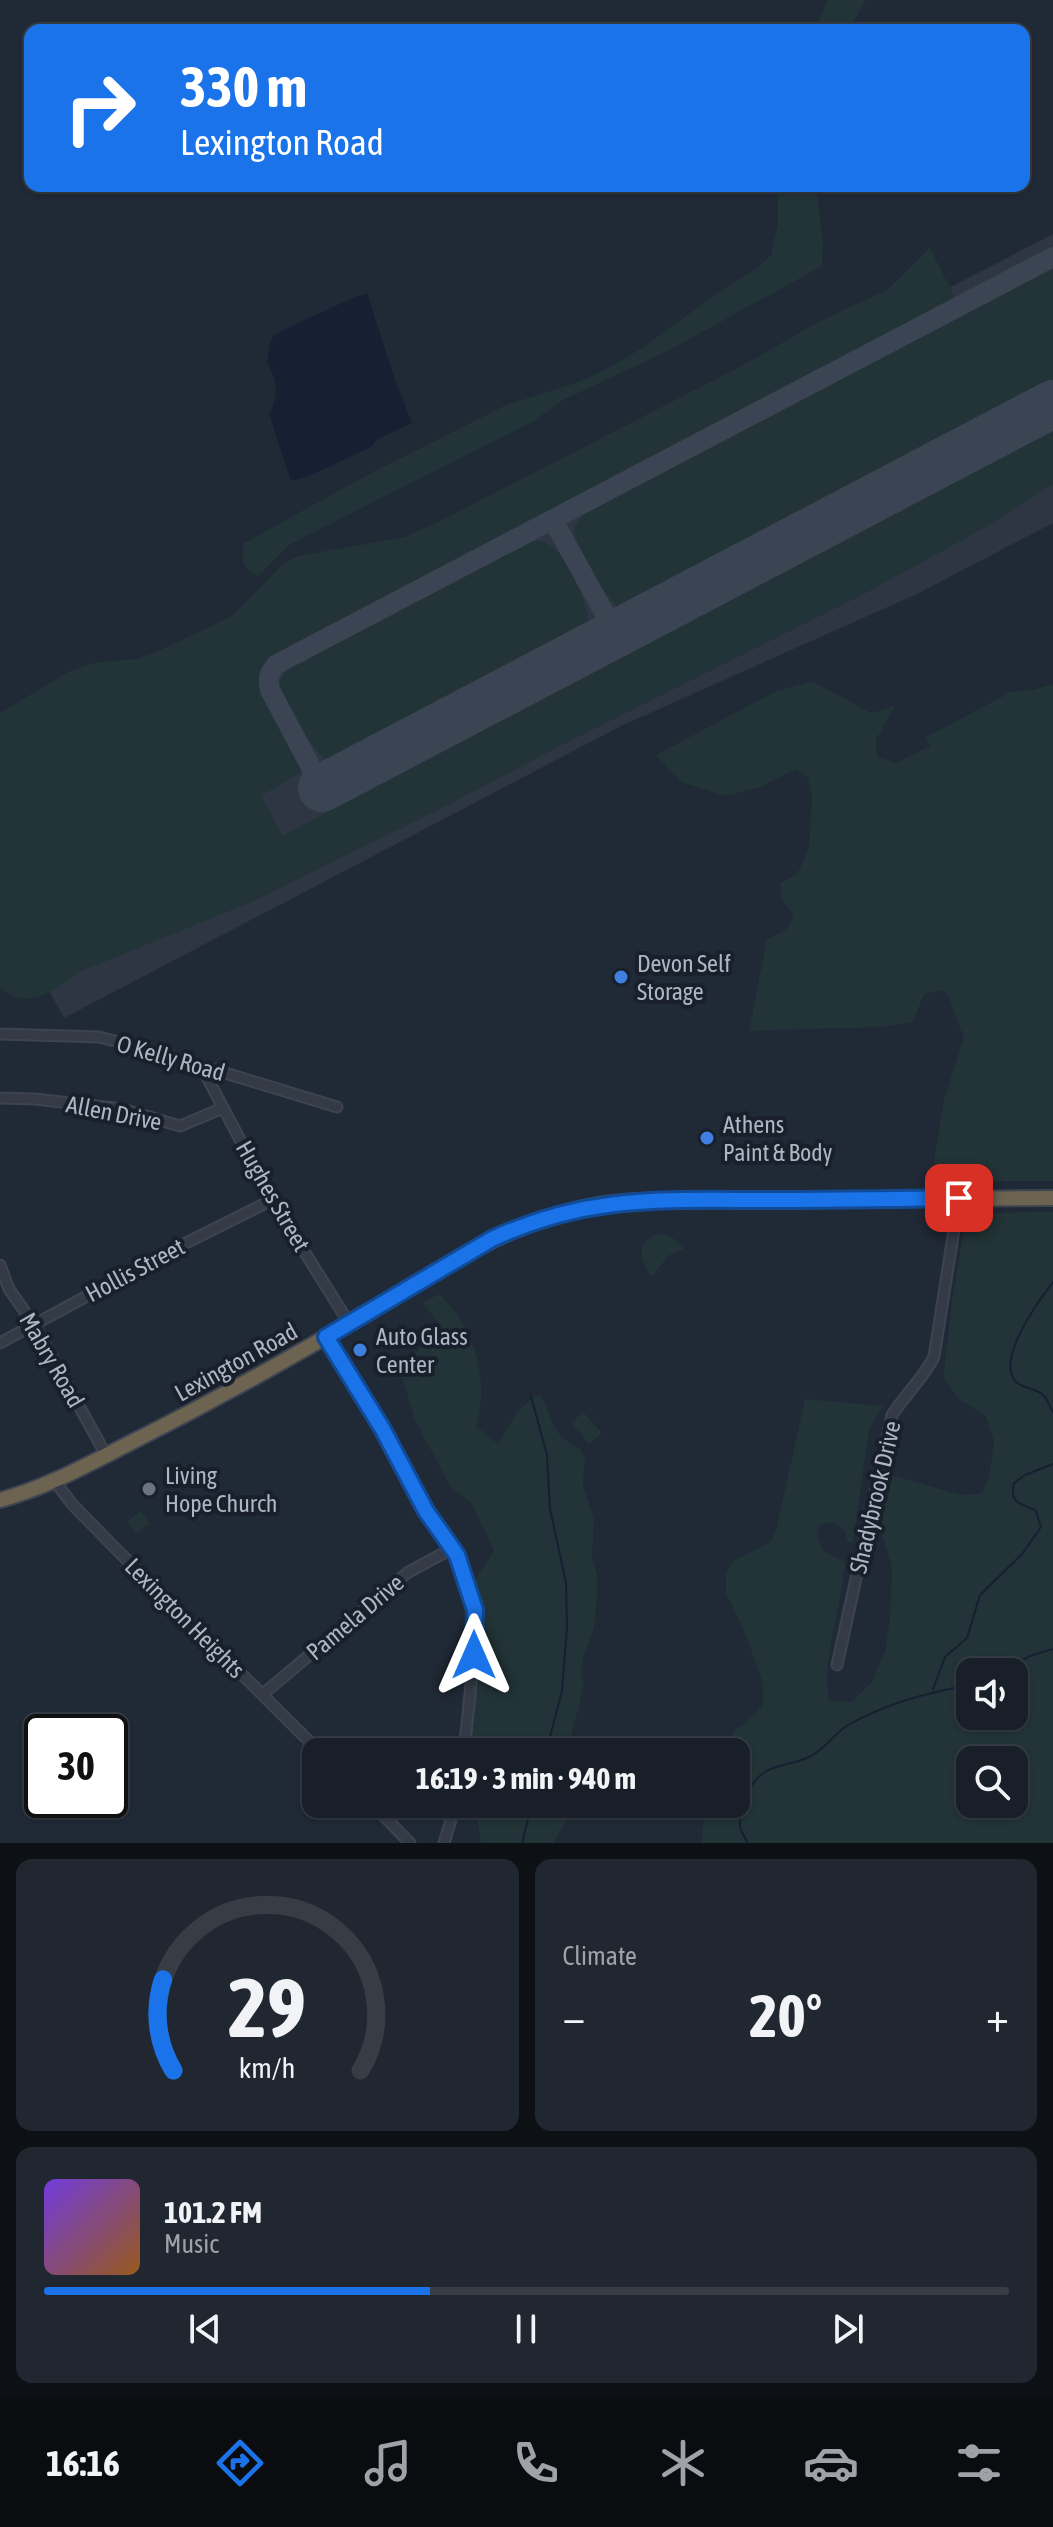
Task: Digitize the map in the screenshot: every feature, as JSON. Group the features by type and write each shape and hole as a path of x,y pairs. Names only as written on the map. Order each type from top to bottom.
{"highway":[{"name":"Lexington Road","path":"0,1500 54,1480 247,1384 492,1239 544,1218 588,1206 621,1202 1053,1198"}],"street":[{"name":"O Kelly Road","path":"0,1034 99,1037 337,1107"},
{"name":"Hughes Street","path":"201,1066 272,1200 349,1323"},
{"name":"Allen Drive","path":"0,1098 122,1109 180,1126 223,1108"},
{"name":"Shadybrook Drive","path":"837,1665 892,1415 908,1391 924,1376 934,1357 959,1198"},
{"name":"Hollis Street","path":"0,1343 272,1200"},
{"name":"Mabry Road","path":"0,1265 9,1289 35,1326 106,1455"},
{"path":"326,1337 382,1428 426,1511 453,1548 469,1588 475,1610 474,1655 465,1738"},
{"name":"Lexington Heights","path":"54,1480 72,1504 113,1546 306,1738"},
{"name":"Pamela Drive","path":"263,1694 407,1573 453,1548"},
{"path":"386,1818 410,1843"},
{"path":"444,1843 452,1818"}],"shaded area":[{"path":"828,0 866,0 852,24 818,24"},
{"path":"778,192 817,192 823,245 822,266 670,350 563,400 534,421 289,545 258,576 246,567 244,543 373,472 506,405 573,384 642,348 756,269 771,255 778,224"},
{"path":"1053,234 1053,523 917,594 621,726 64,1018 0,900 218,676 339,605"},
{"path":"930,248 955,298 271,657 259,675 261,689 304,770 261,796 283,836 326,813 324,807 1053,424 1053,484 986,527 864,594 254,901 79,972 41,996 20,998 0,987 0,713 70,671 94,663 152,654 232,616 283,564 298,556 405,537 440,521 749,362 824,319 887,290"},
{"path":"1053,268 1053,386 626,610 620,610 598,582 583,559 575,536 575,526 586,511"},
{"path":"367,293 412,423 376,440 371,447 307,477 291,481 269,414 275,395 275,381 267,363 273,337"},
{"path":"539,541 560,554 568,565 580,590 590,628 331,763 323,757 299,726 286,702 280,681 288,667 527,542"},
{"path":"812,681 871,713 895,706 876,740 877,757 896,763 930,746 926,737 1011,692 1053,684 1053,1181 931,1181 944,1100 964,1036 944,990 924,994 913,1022 878,1027 749,1031 767,939 786,930 794,915 782,900 780,883 797,874 809,849 812,797 808,778 797,769 760,787 725,796 681,782 656,755 776,691"},
{"path":"1053,1212 1053,1843 702,1843 703,1818 750,1818 750,1738 730,1738 763,1705 763,1684 744,1630 726,1593 726,1573 734,1560 769,1543 776,1531 805,1399 883,1406 869,1430 853,1543 848,1542 844,1530 834,1522 820,1525 817,1534 822,1550 845,1562 828,1666 829,1701 852,1702 872,1682 885,1651 892,1567 875,1510 885,1473 961,1495 982,1493 989,1477 994,1442 986,1416 959,1399 943,1377 967,1213"},
{"path":"658,1234 669,1235 685,1248 668,1256 652,1277 644,1264 642,1252 646,1242"},
{"path":"440,1294 464,1325 471,1341 481,1390 476,1426 498,1444 517,1412 535,1395 542,1396 562,1438 580,1449 585,1459 583,1484 594,1521 592,1557 597,1576 597,1599 594,1628 581,1673 584,1686 571,1738 472,1738 479,1646 474,1581 494,1551 472,1504 450,1486 415,1420 399,1367 437,1332 438,1323 422,1302"},
{"path":"583,1412 602,1433 589,1444 571,1423"},
{"path":"141,1511 150,1523 136,1533 127,1521"},
{"path":"477,1818 567,1818 553,1843 481,1843"}],"waterway":[{"path":"1053,1282 1021,1330 1011,1360 1011,1372 1016,1382 1041,1393 1053,1412"},
{"path":"531,1396 547,1455 550,1509 566,1583 567,1626 562,1691 550,1738"},
{"path":"933,1689 945,1657 967,1638 980,1595 1022,1554 1041,1527 1036,1511 1013,1496 1014,1483 1053,1464"},
{"path":"1026,1658 1053,1649"},
{"path":"748,1843 740,1826 741,1812 750,1789 765,1772 811,1756 848,1725 877,1711 923,1695 956,1688"},
{"path":"522,1843 528,1818"}],"taxiway":[{"path":"322,788 270,690 269,676 277,664 1053,257"},
{"path":"553,520 616,634"}],"runway":[{"path":"322,788 1053,404"}],"place":[{"name":"Devon Self Storage","path":"621,977"},
{"name":"Athens Paint & Body","path":"707,1138"},
{"name":"Auto Glass Center","path":"360,1350"},
{"name":"Living Hope Church","path":"149,1489"}],"route":[{"path":"474,1655 475,1610 457,1555 426,1511 365,1398 326,1337 492,1239 572,1210 634,1201 959,1198"}]}
